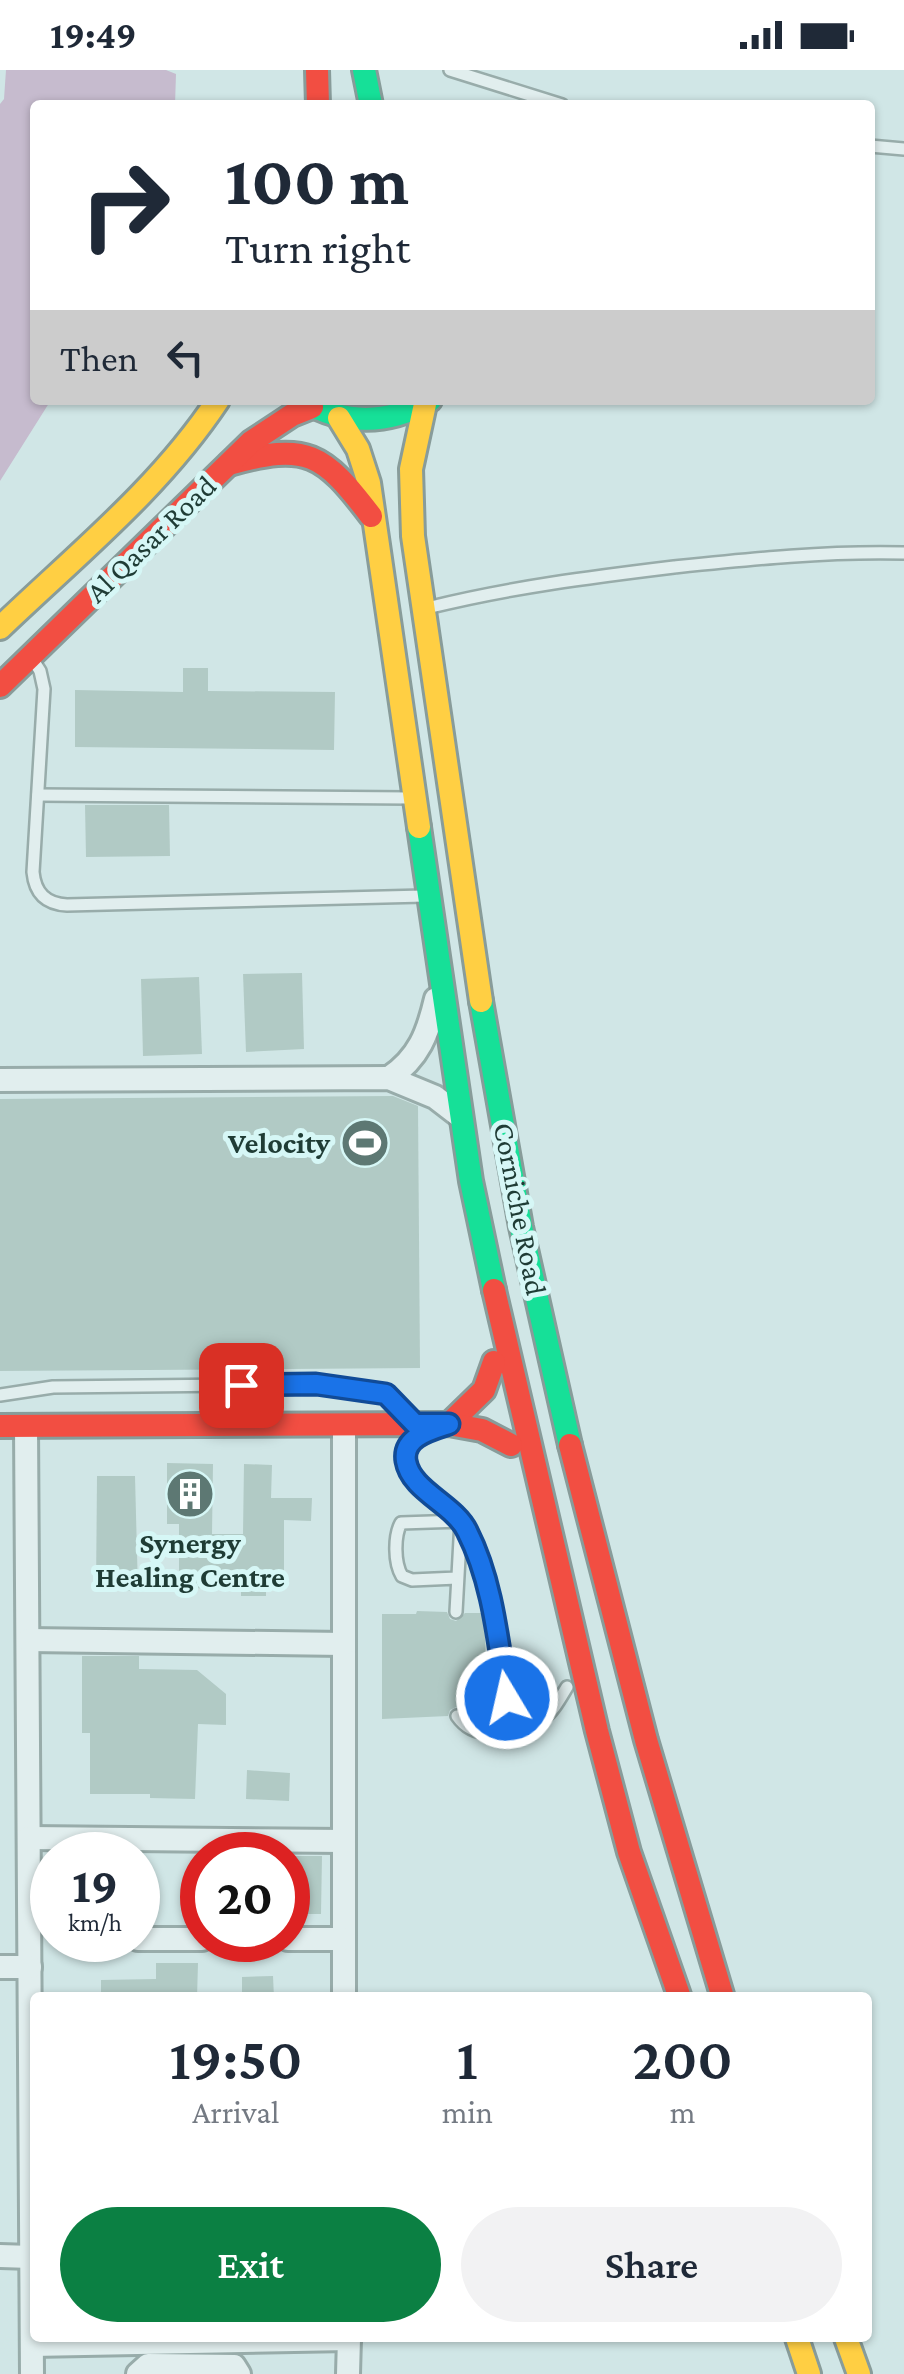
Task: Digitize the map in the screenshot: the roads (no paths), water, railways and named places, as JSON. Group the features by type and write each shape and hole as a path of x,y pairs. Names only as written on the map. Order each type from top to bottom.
{"main road":[{"path":"317,70 318,100"},
{"path":"364,70 370,100"},
{"name":"Al Qasar Road","path":"0,628 176,458 214,405"},
{"name":"Al Qasar Road","path":"0,686 228,464 270,428 305,405"},
{"path":"309,405 339,418 383,419 419,405"},
{"name":"Corniche Road","path":"426,405 414,447 410,491 422,609 487,1039 521,1227 574,1462 636,1703 721,1992"},
{"name":"Corniche Road","path":"339,418 364,466 375,521 471,1181 522,1422 630,1852 678,1992"},
{"path":"228,464 281,451 317,459 340,476 375,521"},
{"path":"449,1424 484,1390 494,1362"},
{"path":"0,1426 449,1424 494,1432 511,1445"},
{"path":"798,2342 809,2374"},
{"path":"847,2342 859,2374"}],"street":[{"path":"0,604 45,584"},
{"path":"389,1078 408,1064 422,1045 441,979"},
{"path":"0,1080 320,1088 389,1078 421,1089 462,1118"},
{"path":"471,1181 494,1362 566,1687 604,1825 630,1852"},
{"path":"344,1425 344,1992"},
{"path":"26,1426 30,1846"},
{"path":"28,1640 344,1644"},
{"path":"29,1838 344,1841"},
{"path":"310,1939 344,1939"},
{"path":"30,1992 32,1962"},
{"path":"0,1967 30,1967"},
{"path":"0,2256 30,2257"},
{"path":"32,2342 32,2374"},
{"path":"32,2345 168,2342"},
{"path":"348,2374 349,2342"},
{"path":"138,2374 148,2365 165,2365 234,2366 240,2374"}],"lane":[{"path":"450,70 546,100"},
{"path":"875,146 904,149"},
{"path":"422,609 495,592 605,575 800,554 904,553"},
{"path":"30,656 40,671 44,688 34,883 46,900 56,904 429,896"},
{"path":"38,795 415,798"},
{"path":"0,1395 52,1387 316,1384 386,1394 415,1424"},
{"path":"449,1424 414,1439 406,1450 406,1464 461,1521 487,1588 512,1712 524,1720 538,1721 551,1714 566,1687"},
{"path":"457,1578 412,1580 402,1576 397,1564 397,1528 404,1521 461,1521"},
{"path":"456,1612 461,1521"},
{"path":"457,1716 467,1728 484,1733 505,1730 524,1720"}],"place":[{"name":"Velocity","path":"365,1143"},
{"name":"Synergy Healing Centre","path":"190,1494"}]}
